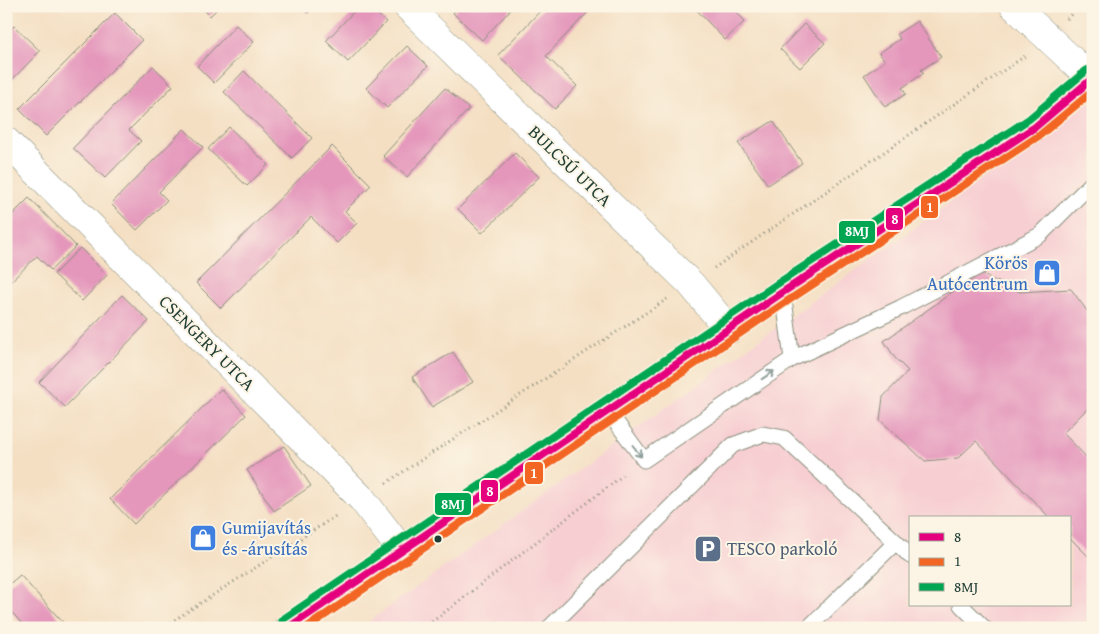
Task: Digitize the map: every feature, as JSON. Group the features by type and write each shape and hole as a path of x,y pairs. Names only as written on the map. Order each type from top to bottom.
{"street":[{"name":"BULCSÚ UTCA","path":"407,6 691,284 729,330"},
{"path":"288,628 783,292 1035,127 1092,79 1014,6"},
{"name":"CSENGERY UTCA","path":"6,142 362,499 402,551"}],"lane":[{"path":"608,411 644,460 792,359 900,308 1040,235 1093,182"},
{"path":"783,292 792,359"},
{"path":"549,628 733,445 763,434 784,438 909,555"},
{"path":"808,628 896,542"},
{"path":"962,606 984,628"}],"path":[{"path":"162,628 691,284 1049,40 1078,6"},
{"path":"424,628 644,460"}],"shaded area":[{"path":"1089,102 1093,106 1093,628 360,628"}],"building":[{"path":"6,6 17,6 6,17"},
{"path":"200,6 220,6 210,16"},
{"path":"301,6 314,6 308,13"},
{"path":"359,6 369,6 386,22 348,62 326,41"},
{"path":"459,6 514,6 482,40 453,13"},
{"path":"545,6 587,6 590,10 546,56 577,86 555,109 498,55"},
{"path":"693,6 730,6 745,21 725,40"},
{"path":"774,6 789,6 782,14"},
{"path":"115,13 142,40 46,136 19,109"},
{"path":"917,21 941,57 921,70 924,73 902,88 906,94 885,107 864,75 885,61 879,53 900,39 897,34"},
{"path":"804,24 825,43 800,68 780,49"},
{"path":"236,25 254,42 214,83 197,66"},
{"path":"14,26 40,51 6,86 6,33"},
{"path":"407,46 428,66 387,108 366,88"},
{"path":"153,66 173,86 129,130 141,141 105,178 73,148"},
{"path":"244,71 312,138 292,158 224,92"},
{"path":"445,88 469,109 407,177 383,156"},
{"path":"773,121 802,163 768,185 738,143"},
{"path":"229,127 268,165 247,186 208,149"},
{"path":"184,129 203,147 159,192 167,200 137,230 111,204"},
{"path":"332,146 371,185 345,211 357,223 337,243 311,217 221,308 196,283"},
{"path":"515,153 539,177 482,233 458,209"},
{"path":"29,198 76,246 51,270 37,256 6,286 6,221"},
{"path":"80,248 107,275 82,301 54,274"},
{"path":"979,273 1020,292 1071,289 1093,319 1093,387 1087,391 1093,397 1093,403 1063,433 1093,464 1093,561 1072,540 1072,516 1048,516 976,441 958,458 925,461 880,420 883,397 908,371 895,358 884,341"},
{"path":"122,295 149,321 65,407 39,382"},
{"path":"453,352 473,382 432,407 412,377"},
{"path":"221,389 246,415 134,524 110,499"},
{"path":"284,446 311,486 274,511 247,470"},
{"path":"20,575 68,628 26,628 6,606 6,587"}],"transit line":[{"name":"8MJ","path":"282,620 777,284 1029,119 1087,70"},
{"name":"8","path":"288,628 783,292 1035,127 1093,78"},
{"name":"1","path":"306,628 789,300 1040,135 1093,91"}],"place":[{"name":"Körös Autócentrum","path":"1047,273"},
{"name":"Gumijavítás és -árusítás","path":"203,538"},
{"name":"TESCO parkoló","path":"708,549"}]}
